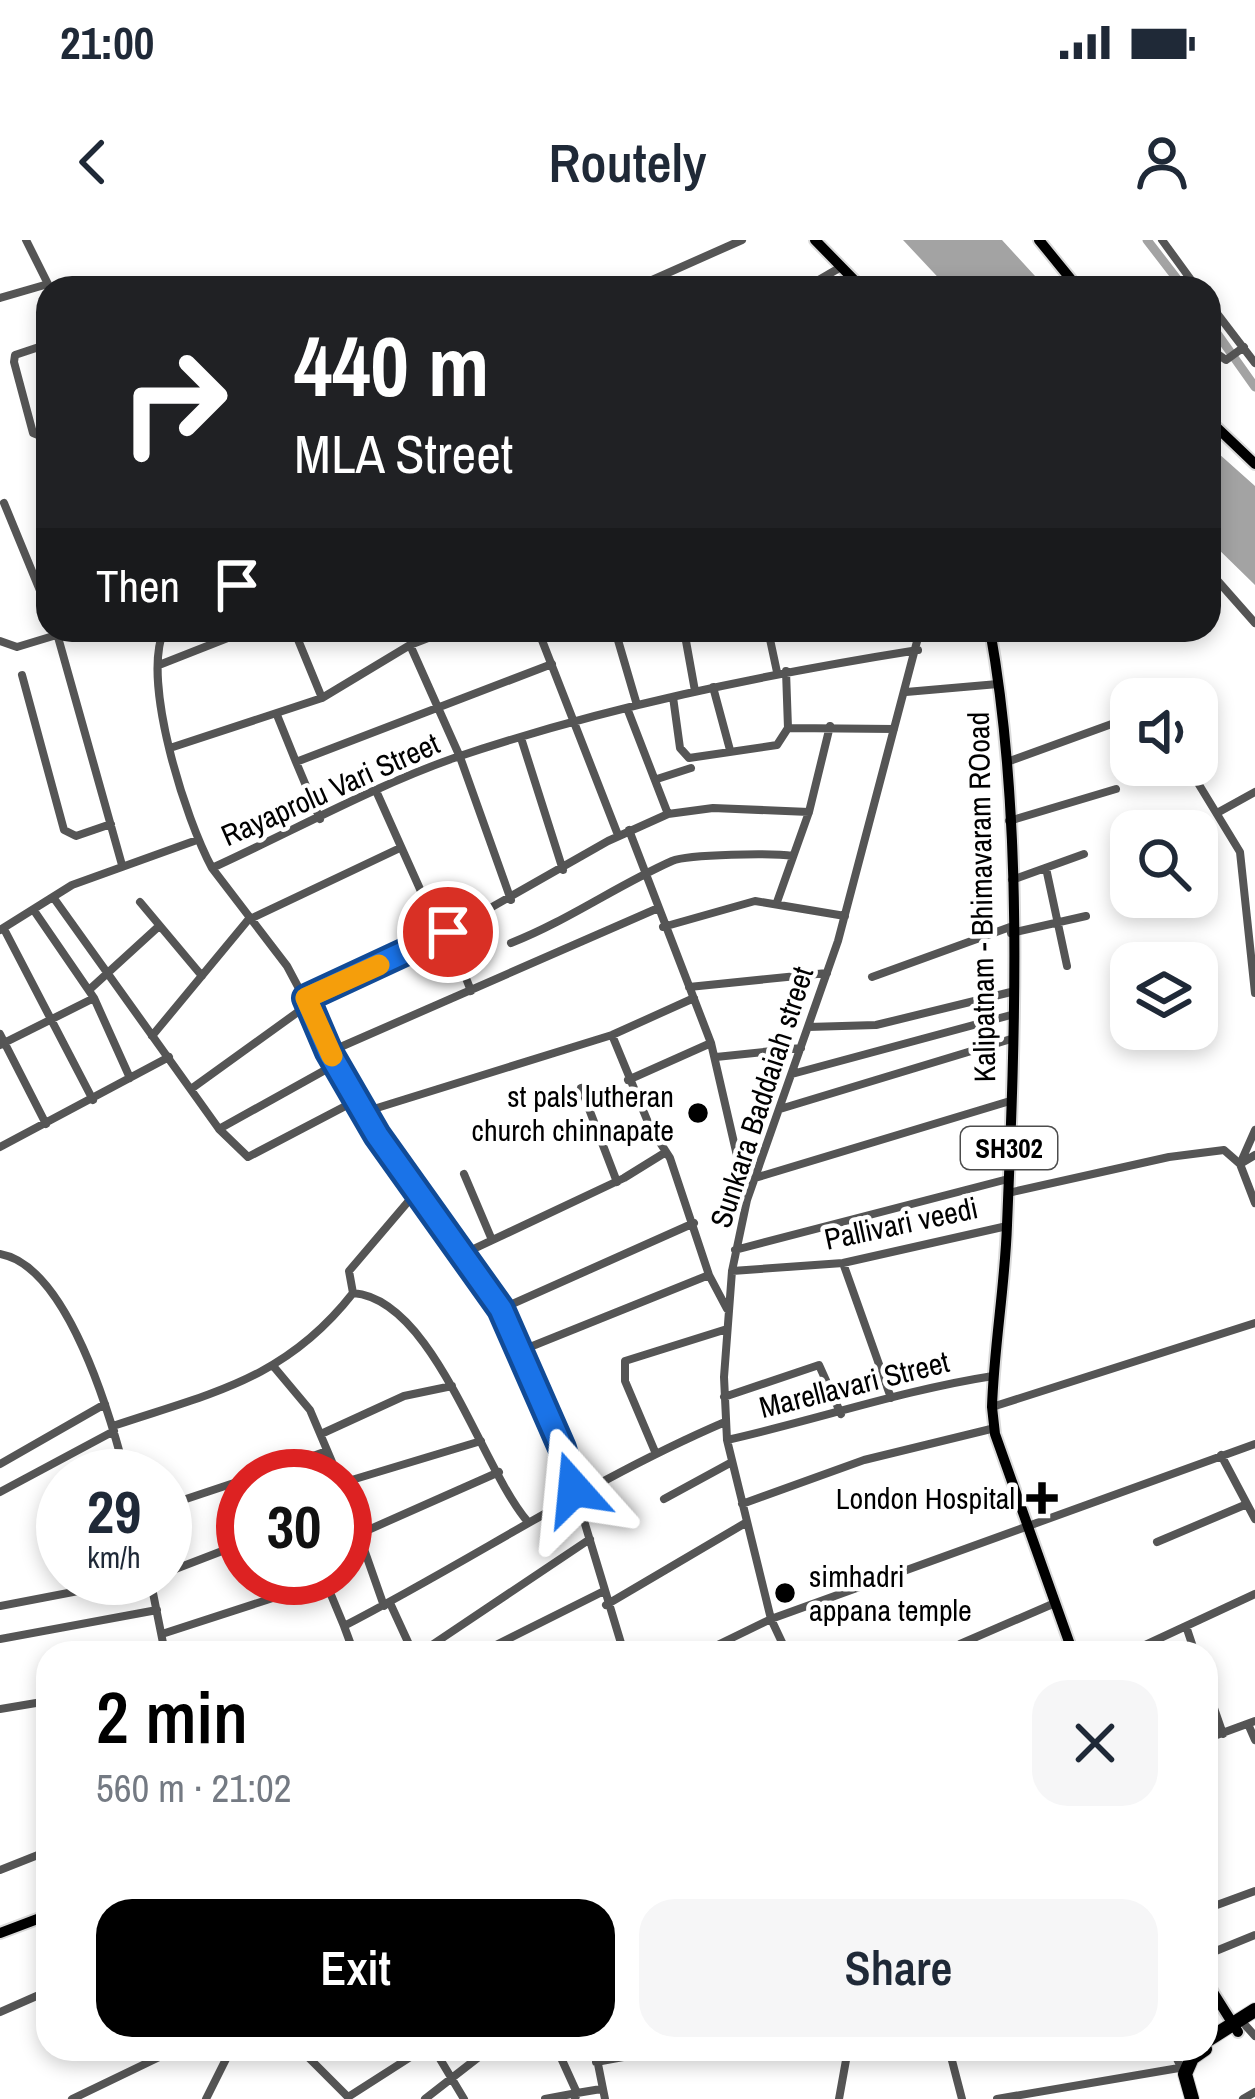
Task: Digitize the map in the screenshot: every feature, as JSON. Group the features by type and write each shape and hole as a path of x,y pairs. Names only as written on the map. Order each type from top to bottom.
{"highway":[{"path":"1245,2028 1255,2010"},
{"path":"1177,2061 1189,2099"},
{"path":"1189,2099 1185,2074 1191,2061"}],"main road":[{"path":"815,240 850,276"},
{"path":"1040,240 1068,276"},
{"path":"1221,431 1255,464"},
{"name":"Kalipatnam - Bhimavaram ROoad","path":"992,642 1000,684 1009,821 1011,1039 1007,1226 992,1407 994,1428 1069,1641"},
{"path":"0,1933 36,1920"},
{"path":"1218,1995 1245,2028"}],"street":[{"path":"26,240 44,276"},
{"path":"661,276 742,240"},
{"path":"1162,240 1189,276"},
{"path":"826,276 841,267"},
{"path":"0,298 36,289"},
{"path":"1221,320 1255,363"},
{"path":"36,348 15,355 14,362 36,434"},
{"path":"1221,358 1230,359 1242,349"},
{"path":"4,503 36,581"},
{"path":"1221,584 1255,622"},
{"path":"0,641 10,648 36,640"},
{"path":"60,642 122,865"},
{"path":"162,642 159,664 172,747 197,840 212,868"},
{"path":"159,664 217,642"},
{"path":"299,642 322,698"},
{"path":"172,747 322,698 418,642"},
{"path":"543,642 618,835"},
{"path":"618,642 632,706 668,814"},
{"path":"686,642 695,692"},
{"path":"673,697 684,754 777,745 788,728 782,672 772,642"},
{"name":"Sunkara Baddaiah street","path":"782,1641 771,1619 724,1422 732,1271 747,1200 845,916 919,642"},
{"path":"410,645 460,757 512,900"},
{"name":"Rayaprolu Vari Street","path":"619,1641 562,1448 501,1309 364,1112 329,1052 308,1001 212,868 460,757 521,738 632,706 782,672 918,650"},
{"path":"296,762 552,664"},
{"path":"22,675 64,830 76,836 111,824"},
{"path":"905,692 1000,684"},
{"path":"713,688 730,750"},
{"path":"277,715 320,819"},
{"path":"1005,762 1110,724"},
{"path":"777,902 809,812 830,726"},
{"path":"788,728 894,729"},
{"path":"521,738 563,870"},
{"path":"657,779 691,768"},
{"path":"1009,821 1117,789"},
{"path":"1218,812 1255,792"},
{"path":"377,793 471,991"},
{"path":"191,1089 308,1001 512,900 629,830 668,814 731,807 809,812"},
{"path":"1218,816 1240,852 1255,994"},
{"path":"629,830 712,1043 747,1200"},
{"path":"93,1100 2,929 53,897 122,865 197,840"},
{"path":"152,1036 248,920 400,848"},
{"path":"512,943 682,858 727,859 758,851 793,856"},
{"path":"1010,880 1084,854"},
{"path":"1046,868 1067,966"},
{"path":"53,897 220,1130 248,1157 357,1100"},
{"path":"140,902 202,976"},
{"path":"664,926 725,907 777,902 845,916"},
{"path":"329,1052 656,909"},
{"path":"35,912 92,994 130,1078"},
{"path":"872,977 1011,930 1086,916"},
{"path":"46,1124 1,1041 50,1020 92,994 158,927"},
{"path":"689,987 827,973"},
{"path":"808,1028 876,1025 1011,992"},
{"path":"364,1112 612,1035 694,998"},
{"path":"792,1074 1011,1015"},
{"path":"612,1035 628,1080 666,1152 709,1275 728,1310"},
{"path":"779,1108 1011,1039"},
{"path":"628,1080 712,1043"},
{"path":"716,1058 801,1048"},
{"path":"0,1147 169,1057"},
{"path":"220,1130 336,1064"},
{"path":"581,1088 617,1182"},
{"path":"755,1178 1010,1102"},
{"path":"1240,1164 1255,1130"},
{"path":"735,1250 1008,1186 1225,1150 1240,1164 1255,1203"},
{"path":"465,1253 617,1182 666,1152"},
{"path":"1240,1164 1255,1155"},
{"path":"464,1174 493,1240"},
{"path":"352,1293 350,1271 418,1190"},
{"path":"501,1309 694,1222"},
{"name":"Pallivari veedi","path":"732,1271 843,1263 1007,1226"},
{"path":"0,1254 23,1265 56,1299 105,1404 119,1449"},
{"path":"843,1263 891,1398"},
{"path":"520,1351 709,1275"},
{"path":"0,1492 114,1428 232,1388 274,1367 352,1293"},
{"path":"352,1293 373,1299 413,1330 452,1386 528,1522"},
{"path":"992,1407 1255,1323"},
{"path":"656,1454 625,1381 626,1361 727,1329"},
{"path":"724,1397 819,1365 842,1414"},
{"path":"274,1367 321,1434 326,1449"},
{"name":"Marellavari Street","path":"727,1440 842,1414 916,1388 993,1376"},
{"path":"321,1434 404,1396 452,1386"},
{"path":"0,1464 105,1404"},
{"path":"344,1626 528,1522 724,1422"},
{"path":"742,1504 846,1465 994,1428"},
{"path":"372,1474 481,1441"},
{"path":"726,1641 771,1619 1026,1524 1255,1444"},
{"path":"1221,1456 1255,1519"},
{"path":"664,1499 732,1462"},
{"path":"372,1528 499,1472"},
{"path":"1156,1542 1247,1504"},
{"path":"606,1606 747,1522"},
{"path":"436,1641 590,1539"},
{"path":"372,1568 410,1641"},
{"path":"504,1641 602,1592"},
{"path":"1154,1641 1255,1594"},
{"path":"0,1606 36,1599"},
{"path":"967,1641 1055,1603"},
{"path":"156,1605 163,1641"},
{"path":"162,1634 247,1605"},
{"path":"335,1605 350,1641"},
{"path":"0,1639 158,1610"},
{"path":"1186,1626 1191,1641"},
{"path":"0,1709 36,1703"},
{"path":"1218,1720 1223,1734"},
{"path":"1218,1735 1251,1722 1255,1740"},
{"path":"0,1870 36,1856"},
{"path":"1218,1905 1255,1891"},
{"path":"1218,1949 1255,1935"},
{"path":"0,2012 36,1996"},
{"path":"72,2099 151,2061"},
{"path":"206,2099 225,2061"},
{"path":"312,2061 350,2098 406,2061"},
{"path":"442,2061 464,2099"},
{"path":"425,2099 475,2061"},
{"path":"561,2061 576,2096"},
{"path":"601,2061 596,2062 605,2099"},
{"path":"839,2099 846,2061"},
{"path":"952,2061 962,2099"},
{"path":"997,2099 1172,2061"},
{"path":"544,2099 601,2089"},
{"path":"1243,2099 1255,2092"}],"shaded area":[{"path":"903,240 1002,240 1035,276 937,276"},
{"path":"1221,456 1255,486 1255,585 1221,552"}],"waterway":[{"path":"1147,240 1175,276"},
{"path":"1221,339 1255,387"}],"slow traffic":[{"path":"332,1056 306,998 379,965"}],"place":[{"name":"st pals lutheran church chinnapate","path":"698,1113"},
{"name":"London Hospital","path":"1042,1498"},
{"name":"simhadri appana temple","path":"785,1593"}],"route":[{"path":"448,932 306,998 329,1052 377,1135 501,1309 562,1448 574,1489"}]}
